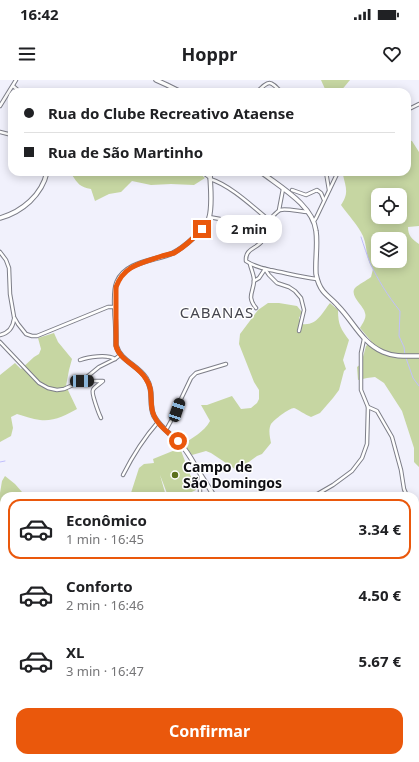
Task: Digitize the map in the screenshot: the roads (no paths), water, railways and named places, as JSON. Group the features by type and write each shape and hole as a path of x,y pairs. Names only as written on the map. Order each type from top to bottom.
{"main road":[{"path":"182,762 187,762"}],"street":[{"path":"15,88 13,86 16,80"},
{"path":"156,80 173,88"},
{"path":"262,88 267,82 270,82 277,88"},
{"path":"0,106 8,94"},
{"path":"0,218 19,211 31,201 41,188 46,176"},
{"path":"208,176 226,186 269,220"},
{"path":"266,176 300,202 309,212 314,221 316,232 317,279 322,290 339,306 364,339 374,347 383,352 396,355 419,356"},
{"path":"327,176 329,190"},
{"path":"314,221 336,176"},
{"path":"210,178 211,210 202,229 197,235 174,253 129,268 118,280 116,287 115,307 117,350 120,355 140,370 147,380 151,389 151,407 158,422 184,447 212,492"},
{"path":"283,189 279,210 269,220 265,236 262,241 248,252 246,260 250,264 265,269 284,274 317,279"},
{"path":"292,190 306,195 317,190 321,193 324,200"},
{"path":"279,210 284,209 309,212"},
{"path":"209,217 220,219 252,234 262,241"},
{"path":"0,252 6,260 9,268 10,294 14,318 12,327 9,331 0,335"},
{"path":"250,264 254,281 251,294 252,302 256,308"},
{"path":"254,281 259,278 265,269"},
{"path":"265,269 278,284 295,291 300,298 304,310 299,331"},
{"path":"14,318 26,334 37,336 108,307 115,307"},
{"path":"321,492 352,471 362,458 367,444 368,407 361,390 361,353 364,339"},
{"path":"0,342 39,383 48,388 57,390 82,381 99,367 120,355"},
{"path":"80,360 86,357 112,357 115,359"},
{"path":"166,430 177,410 191,378 196,373 226,364"},
{"path":"82,381 103,381 92,392 101,418"},
{"path":"368,407 377,412 392,437 405,492"},
{"path":"123,475 136,451 158,422"},
{"path":"200,492 201,475"}],"waterway":[{"path":"361,237 376,276 400,311 399,336 404,347 405,355"},
{"path":"406,358 413,378 419,386"},
{"path":"0,462 5,461"}],"place":[{"name":"Campo de São Domingos","path":"175,475"}],"district":[{"name":"CABANAS","path":"217,313"}]}
